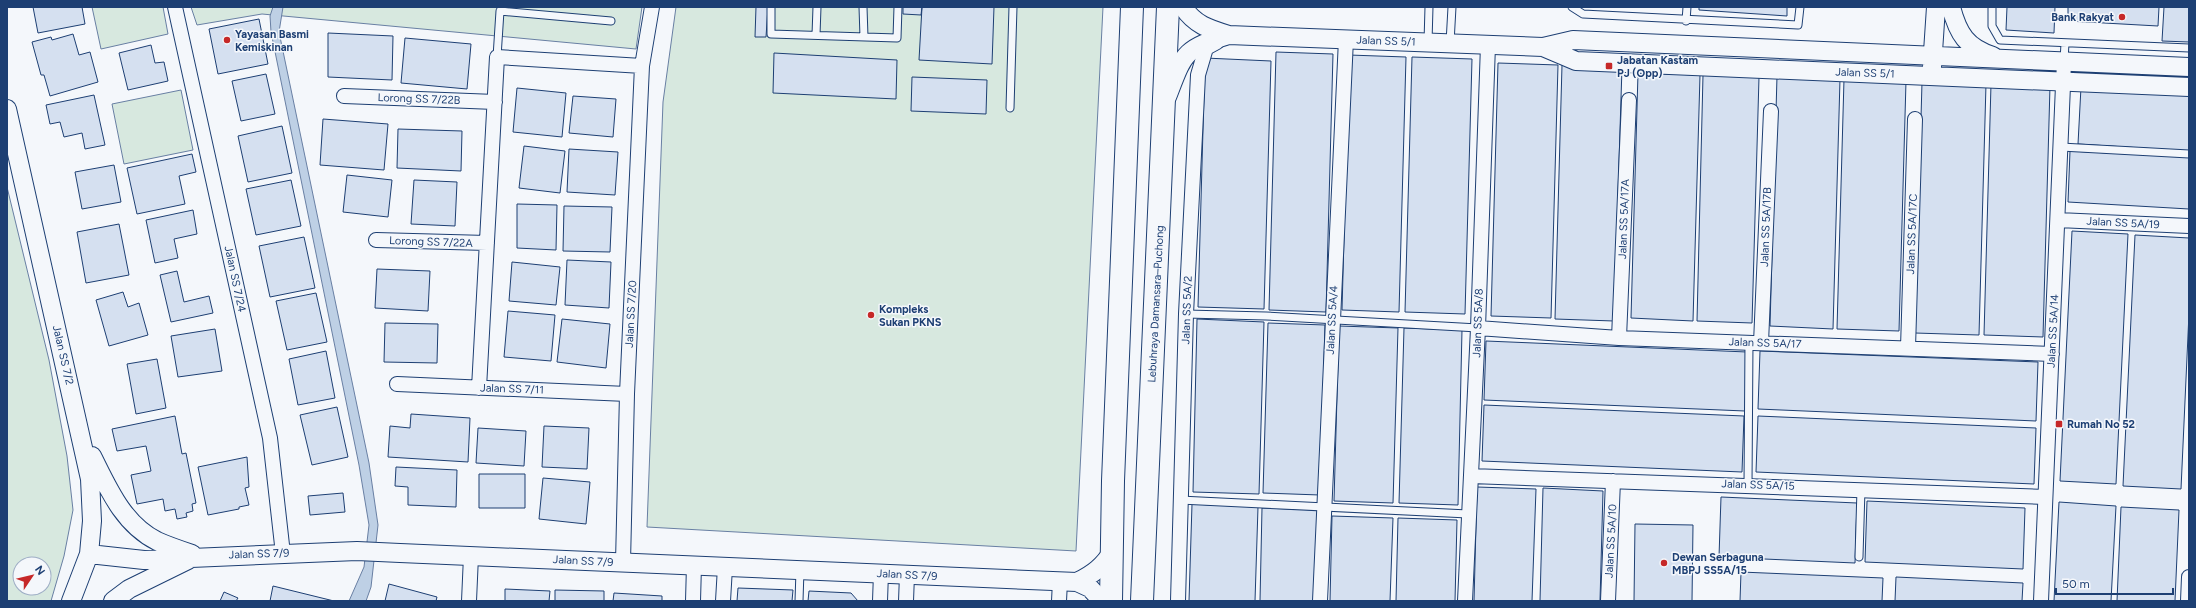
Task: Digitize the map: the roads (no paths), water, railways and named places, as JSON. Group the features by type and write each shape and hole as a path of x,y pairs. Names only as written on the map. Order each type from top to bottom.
{"highway":[{"path":"1111,601 1113,481 1132,7"},
{"name":"Lebuhraya Damansara–Puchong","path":"1142,601 1166,102 1168,7"}],"street":[{"name":"Jalan SS 7/24","path":"175,7 270,438 283,554"},
{"name":"Jalan SS 7/20","path":"623,562 627,394 642,66 652,7"},
{"name":"Jalan SS 5/1","path":"1183,7 1191,19 1202,27 1229,34 1543,47 1574,40 2189,67"},
{"path":"1896,54 1920,44 1943,7"},
{"path":"1943,7 1942,56 1950,77"},
{"path":"1943,7 1961,34 1977,51 2003,59"},
{"name":"Jalan SS 5/1","path":"1166,102 1178,70 1193,48 1229,34"},
{"name":"Jalan SS 5A/2","path":"1178,601 1186,314 1198,75 1206,48 1229,34"},
{"name":"Jalan SS 5A/4","path":"1320,601 1346,39"},
{"name":"Jalan SS 5A/8","path":"1465,601 1478,328 1488,45"},
{"name":"Jalan SS 5/1","path":"1543,47 1576,61 2189,87"},
{"path":"1932,76 1942,56"},
{"path":"479,388 497,57 642,66"},
{"name":"Jalan SS 5A/14","path":"2040,601 2064,62"},
{"name":"Lorong SS 7/22B","path":"344,96 494,102"},
{"name":"Jalan SS 5A/17A","path":"1619,338 1629,100"},
{"name":"Jalan SS 7/2","path":"7,109 81,433 90,479 92,501 89,554 71,601"},
{"name":"Jalan SS 5A/17B","path":"1755,343 1771,111"},
{"name":"Jalan SS 5A/17C","path":"1908,348 1915,119"},
{"name":"Jalan SS 5A/19","path":"2058,220 2189,226"},
{"name":"Lorong SS 7/22A","path":"376,240 487,243"},
{"name":"Jalan SS 5A/17","path":"1478,328 1619,338 2052,354"},
{"name":"Jalan SS 7/11","path":"397,384 627,394"},
{"path":"81,433 110,491 128,519 143,532 158,541 196,556"},
{"name":"Jalan SS 5A/15","path":"1471,476 1861,489 2045,497"},
{"name":"Jalan SS 5A/10","path":"1608,601 1613,481"},
{"name":"Jalan SS 7/9","path":"89,554 144,560 196,556 357,551 400,552 881,573 1068,582 1090,588 1102,601"},
{"path":"1059,601 1068,582 1093,574 1103,566 1113,551"},
{"path":"113,601 129,589 196,556"},
{"path":"469,601 471,556"},
{"path":"693,601 694,565"},
{"path":"723,601 725,567"},
{"path":"880,601 881,573"},
{"path":"906,601 908,575"},
{"path":"2188,601 2189,577"}],"lane":[{"path":"771,7 770,34 897,38 898,7"},
{"path":"816,35 817,7"},
{"path":"863,7 864,37"},
{"path":"1010,108 1013,7"},
{"path":"1428,42 1429,7"},
{"path":"1450,43 1452,7"},
{"path":"1572,7 1583,14 1686,21 1798,25 1800,7"},
{"path":"1686,7 1686,21"},
{"path":"1992,7 1992,26 2000,40 2189,48"},
{"path":"497,57 500,11 612,21"},
{"path":"2064,62 2065,43"},
{"path":"2061,147 2189,154"},
{"path":"1186,314 1478,328"},
{"path":"1748,485 1755,343"},
{"path":"1859,557 1861,489"},
{"path":"1180,500 1468,514"},
{"path":"799,601 800,570"}],"water":[{"path":"273,7 283,7 279,32 369,463 378,525 371,587 366,601 349,601 364,567 369,525 359,465 271,32 270,16"}],"place":[{"name":"Bank Rakyat","path":"2122,17"},
{"name":"Yayasan Basmi Kemiskinan","path":"227,40"},
{"name":"Jabatan Kastam PJ (Opp)","path":"1609,66"},
{"name":"Kompleks Sukan PKNS","path":"871,315"},
{"name":"Rumah No 52","path":"2059,424"},
{"name":"Dewan Serbaguna MBPJ SS5A/15","path":"1664,563"}]}
